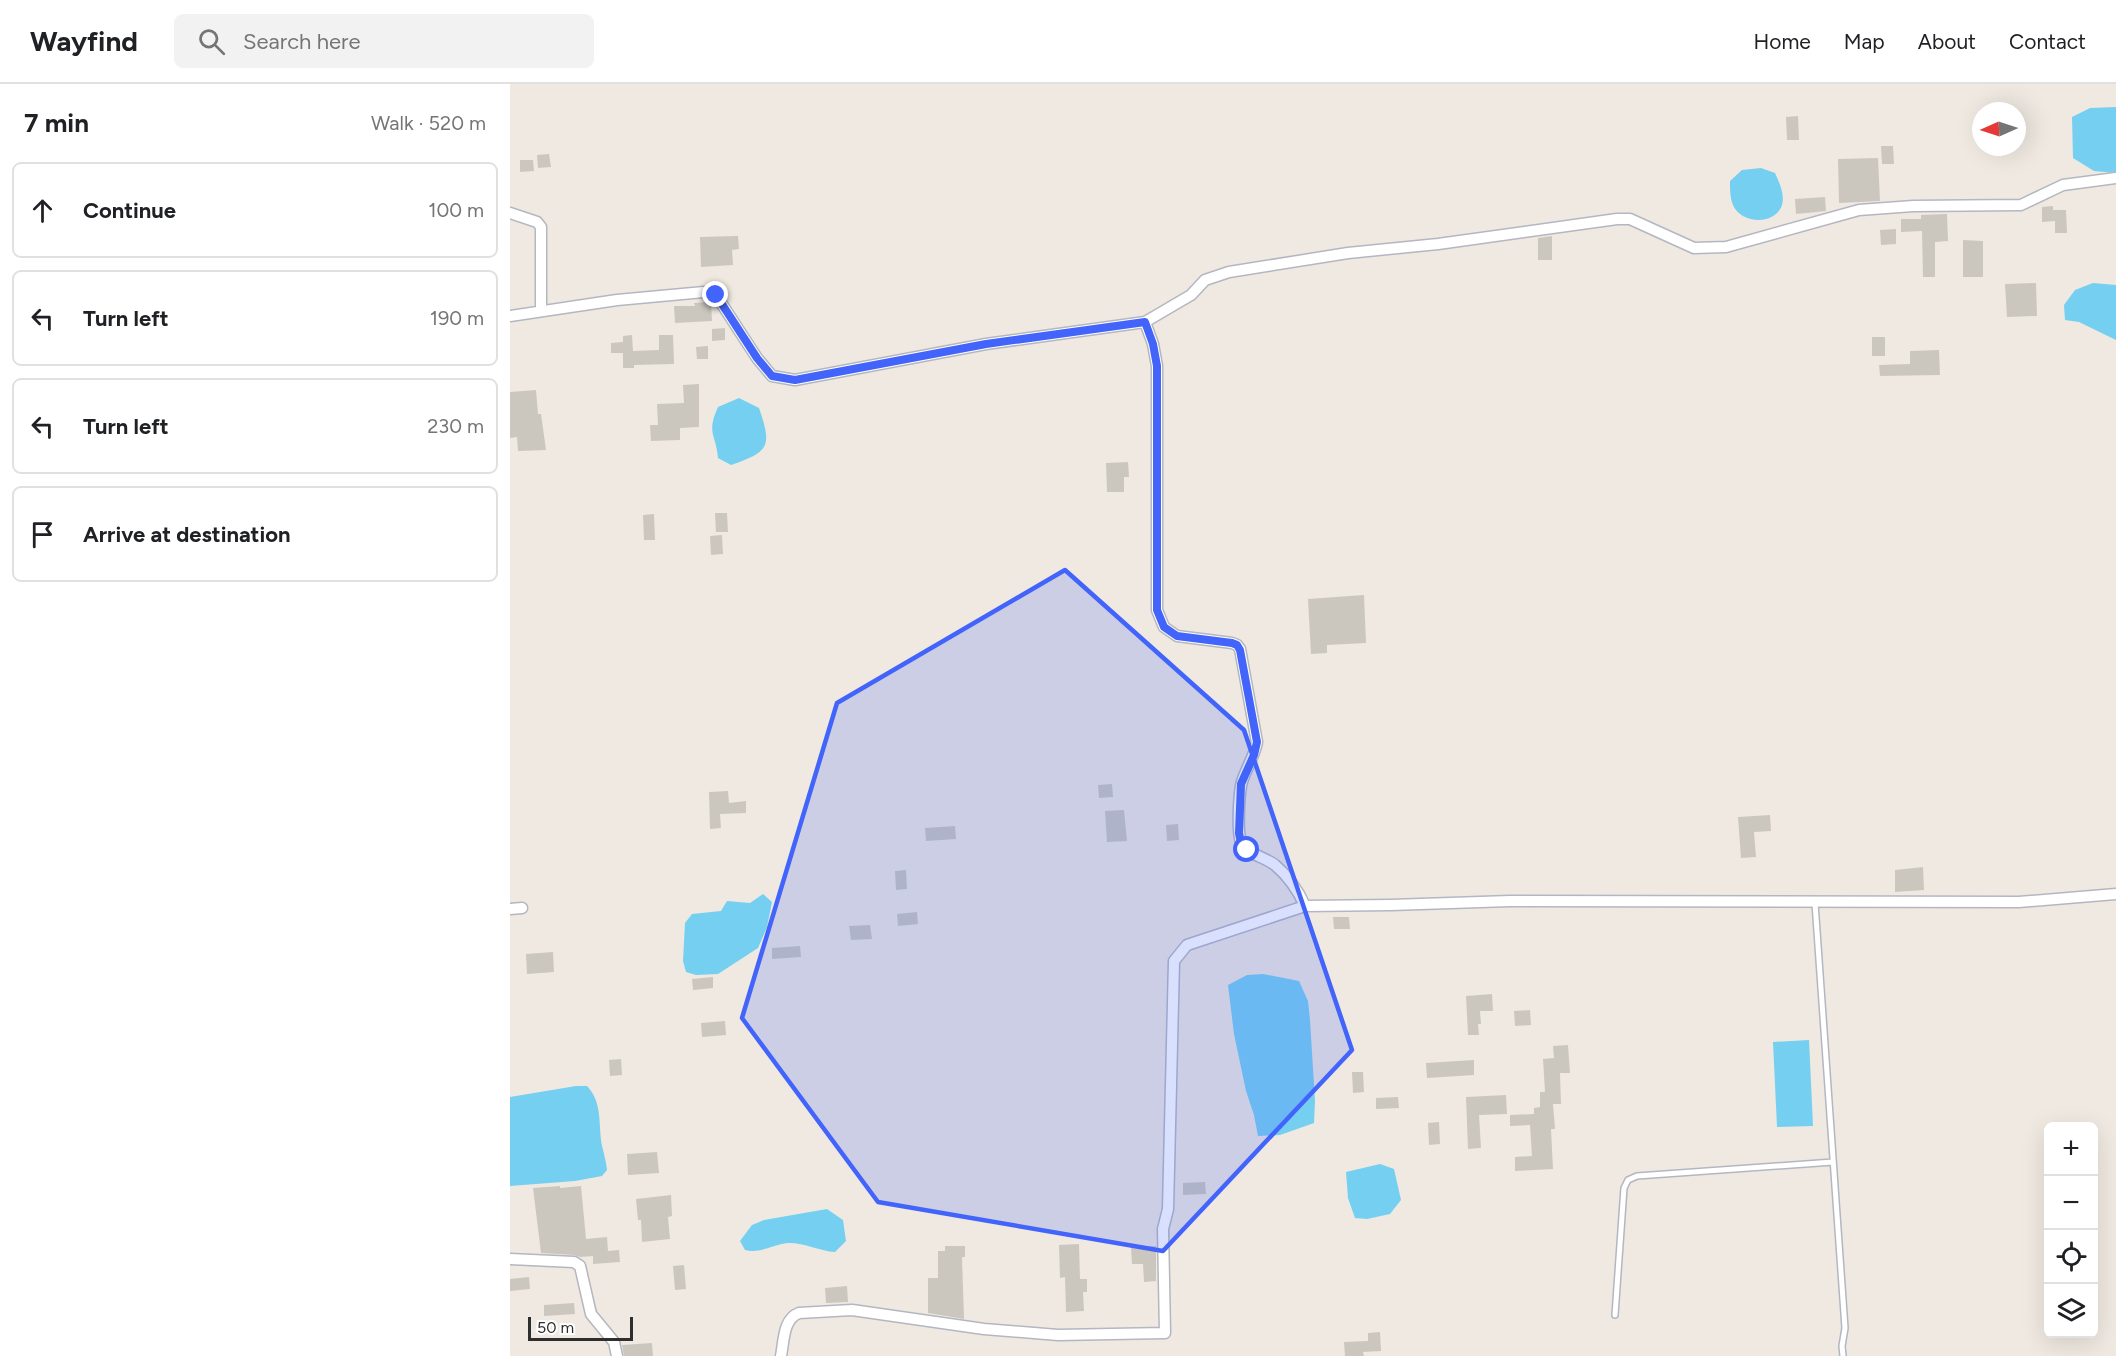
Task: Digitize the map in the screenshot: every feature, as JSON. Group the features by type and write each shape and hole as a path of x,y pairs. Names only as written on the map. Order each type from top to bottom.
{"street":[{"path":"510,316 617,300 704,291 716,295 757,358 772,376 795,380 986,344 1145,322 1191,296 1205,280 1229,272 1337,255 1438,244 1617,219 1630,219 1694,248 1726,247 1859,210 1913,206 2021,205 2063,184 2116,178"},
{"path":"510,213 537,222 541,227 541,311"},
{"path":"1145,322 1153,344 1157,366 1157,610 1164,627 1177,636 1232,643 1240,650 1257,742 1254,755 1241,784 1239,833 1241,843 1247,850 1275,865 1298,890 1305,906"},
{"path":"781,1356 788,1320 792,1315 799,1313 852,1310 914,1317 984,1329 1058,1335 1165,1333 1163,1229 1168,1209 1174,961 1187,945 1305,906 1510,901 2019,902 2116,894"},
{"path":"510,909 522,908"},
{"path":"510,1259 574,1262 580,1266 591,1314 614,1342 617,1356"}],"lane":[{"path":"1815,903 1845,1328 1843,1356"},
{"path":"1615,1315 1624,1188 1628,1180 1637,1176 1833,1162"}],"highlighted area":[{"path":"1065,570 1244,730 1352,1050 1163,1251 878,1202 742,1018 837,703"}],"water":[{"path":"2116,107 2116,173 2094,171 2073,158 2072,117 2090,108"},
{"path":"1761,168 1775,173 1783,201 1773,217 1750,219 1743,216 1733,205 1730,181 1742,170"},
{"path":"2093,283 2116,285 2116,340 2079,322 2065,320 2064,305 2075,290"},
{"path":"739,398 759,408 766,439 764,446 754,456 731,465 718,458 712,428 718,407"},
{"path":"763,894 772,902 767,927 758,948 718,974 696,975 686,972 683,961 685,923 692,914 721,911 727,901 750,903"},
{"path":"1263,974 1299,981 1308,1001 1315,1101 1314,1123 1280,1135 1258,1136 1234,1034 1228,985 1247,975"},
{"path":"1809,1040 1813,1126 1777,1127 1773,1042"},
{"path":"587,1086 596,1099 607,1170 602,1176 575,1181 510,1186 510,1097"},
{"path":"1380,1164 1394,1169 1401,1200 1390,1214 1367,1219 1355,1218 1348,1198 1346,1172"},
{"path":"827,1209 843,1220 846,1241 835,1252 793,1243 750,1251 745,1250 740,1241 752,1225 764,1220"}],"building":[{"path":"1798,116 1799,140 1787,140 1786,117"},
{"path":"1881,146 1893,146 1894,164 1882,164"},
{"path":"549,154 551,167 538,168 537,155"},
{"path":"1878,158 1880,201 1839,203 1838,159"},
{"path":"520,160 533,160 534,171 520,172"},
{"path":"1825,197 1826,211 1796,214 1795,199"},
{"path":"2053,206 2053,210 2066,210 2067,233 2055,233 2055,221 2042,222 2042,207"},
{"path":"1947,214 1948,241 1935,242 1935,277 1923,277 1922,231 1901,232 1901,219 1921,219 1921,215"},
{"path":"1896,229 1896,244 1881,245 1880,230"},
{"path":"738,236 739,249 732,250 733,265 701,267 700,237"},
{"path":"1552,236 1552,260 1538,260 1538,238"},
{"path":"1963,240 1983,241 1983,277 1963,277"},
{"path":"2036,283 2037,316 2007,317 2005,284"},
{"path":"711,302 712,321 675,323 674,306 695,306 694,303"},
{"path":"725,328 725,340 712,341 712,329"},
{"path":"632,335 633,351 659,350 659,335 673,335 674,364 634,365 634,368 623,368 623,353 611,353 611,343 623,342 623,336"},
{"path":"1872,337 1885,337 1885,356 1872,356"},
{"path":"708,346 708,359 697,359 696,347"},
{"path":"1939,350 1940,375 1880,376 1879,365 1910,364 1910,351"},
{"path":"699,384 699,427 680,428 680,440 651,441 650,425 658,425 657,404 684,403 683,385"},
{"path":"536,390 538,414 541,414 546,450 518,451 517,437 510,438 510,392"},
{"path":"1128,462 1129,477 1124,477 1124,492 1107,492 1106,463"},
{"path":"715,513 727,513 728,532 716,532"},
{"path":"654,514 655,540 644,540 643,515"},
{"path":"722,535 723,554 711,555 710,536"},
{"path":"1364,595 1366,643 1327,645 1327,653 1311,654 1308,599"},
{"path":"1112,784 1113,797 1099,798 1098,785"},
{"path":"728,791 729,803 746,801 746,813 720,814 721,828 710,829 709,792"},
{"path":"1124,810 1127,841 1107,842 1105,811"},
{"path":"1770,815 1771,831 1754,832 1756,857 1741,858 1738,817"},
{"path":"1178,824 1179,840 1167,841 1166,825"},
{"path":"955,826 956,839 926,841 925,828"},
{"path":"1923,867 1924,890 1895,892 1895,870"},
{"path":"906,870 907,889 896,890 895,871"},
{"path":"917,912 918,924 898,926 897,914"},
{"path":"1333,917 1349,917 1350,929 1334,929"},
{"path":"870,925 872,939 851,940 849,926"},
{"path":"800,946 801,957 772,959 772,948"},
{"path":"553,952 554,972 527,974 526,954"},
{"path":"713,977 713,988 693,990 692,979"},
{"path":"1492,994 1493,1011 1480,1011 1479,1035 1468,1035 1466,996"},
{"path":"1530,1010 1531,1025 1515,1026 1514,1011"},
{"path":"725,1021 726,1035 702,1037 701,1023"},
{"path":"1568,1045 1570,1073 1560,1073 1561,1104 1553,1104 1555,1129 1551,1129 1553,1169 1515,1171 1515,1157 1532,1156 1530,1125 1510,1126 1510,1115 1534,1114 1534,1108 1540,1107 1540,1092 1545,1092 1543,1059 1554,1058 1553,1046"},
{"path":"621,1059 622,1075 610,1076 609,1060"},
{"path":"1474,1060 1474,1075 1427,1078 1426,1063"},
{"path":"1352,1072 1363,1072 1364,1092 1353,1093"},
{"path":"1506,1095 1507,1114 1479,1115 1481,1148 1468,1149 1466,1097"},
{"path":"1398,1097 1399,1108 1376,1109 1376,1098"},
{"path":"1439,1122 1440,1144 1429,1145 1428,1123"},
{"path":"657,1152 659,1173 628,1175 627,1154"},
{"path":"1205,1182 1206,1194 1183,1195 1183,1183"},
{"path":"560,1186 560,1188 581,1186 586,1239 607,1237 608,1251 619,1250 620,1262 593,1264 593,1256 541,1253 533,1188"},
{"path":"671,1195 672,1216 668,1217 670,1239 642,1242 641,1220 638,1220 636,1199"},
{"path":"1079,1244 1080,1279 1087,1279 1087,1292 1083,1292 1084,1311 1066,1312 1065,1277 1060,1278 1059,1245"},
{"path":"945,1246 965,1246 965,1257 962,1257 964,1319 928,1313 928,1278 938,1278 938,1251 945,1251"},
{"path":"1156,1246 1156,1281 1144,1282 1143,1264 1132,1264 1131,1247"},
{"path":"684,1265 686,1289 675,1290 673,1266"},
{"path":"529,1277 530,1289 510,1291 510,1279"},
{"path":"847,1286 848,1302 826,1303 825,1288"},
{"path":"574,1303 575,1314 544,1316 544,1305"},
{"path":"1380,1332 1381,1351 1363,1352 1364,1356 1345,1356 1344,1342 1368,1341 1368,1333"},
{"path":"652,1343 653,1356 624,1356 622,1345"}],"route":[{"path":"716,295 757,358 772,376 795,380 986,344 1145,322 1153,344 1157,366 1157,610 1164,627 1177,636 1232,643 1240,650 1257,742 1254,755 1241,784 1239,833 1241,843 1247,850"}]}
